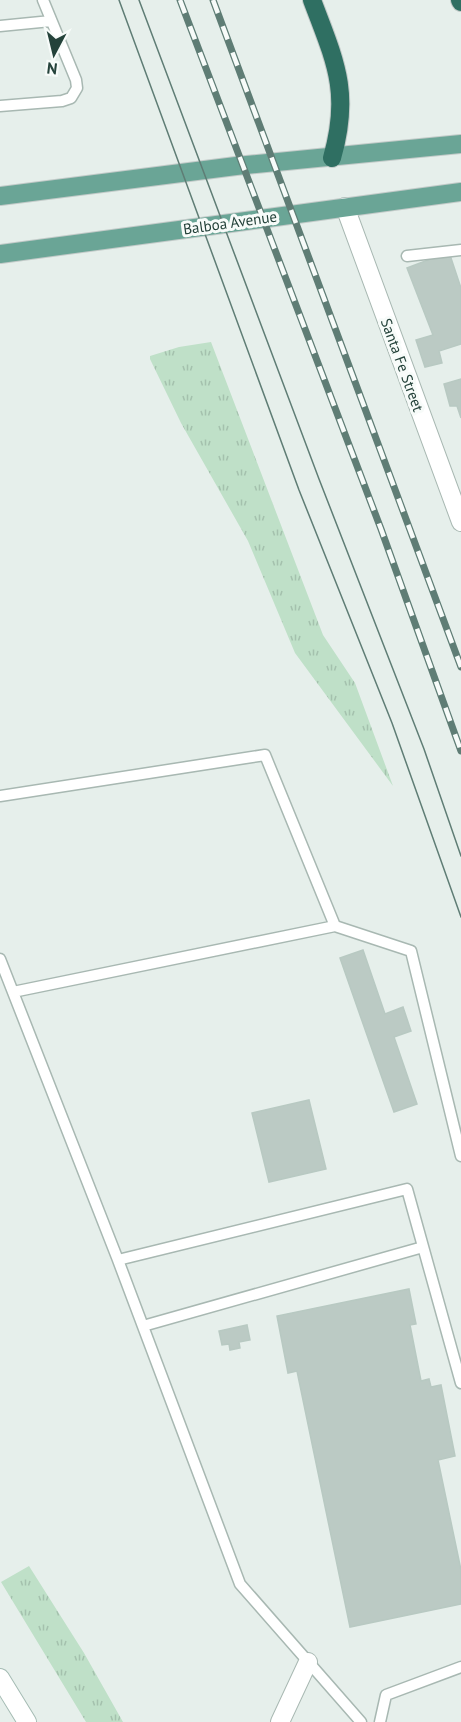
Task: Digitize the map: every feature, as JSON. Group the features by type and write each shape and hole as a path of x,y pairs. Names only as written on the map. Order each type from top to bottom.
{"highway":[{"path":"312,0 338,68 341,94 340,131 332,158"}],"main road":[{"path":"0,196 236,166 461,144"},
{"name":"Balboa Avenue","path":"0,254 461,192"}],"street":[{"name":"Santa Fe Street","path":"345,207 461,522"},
{"path":"280,1722 308,1662"},
{"path":"0,1678 27,1722"}],"lane":[{"path":"0,106 62,101 71,98 77,88 76,80 43,0"},
{"path":"0,26 51,21"},
{"path":"407,256 461,249"},
{"path":"0,796 265,754 336,926"},
{"path":"13,992 336,926 411,951 461,1156"},
{"path":"0,959 118,1260 240,1584 361,1722"},
{"path":"118,1260 407,1189 461,1383"},
{"path":"143,1326 423,1247"},
{"path":"380,1722 386,1695 461,1666"}],"green space":[{"path":"211,342 323,635 355,683 393,786 295,653 248,541 181,423 150,359 150,356 179,347"},
{"path":"29,1566 84,1653 123,1722 86,1722 1,1582"}],"building":[{"path":"449,252 461,288 461,344 439,351 442,363 425,367 416,340 433,335 407,268"},
{"path":"461,379 461,418 457,406 450,406 444,384"},
{"path":"363,950 385,1014 403,1007 411,1031 394,1037 417,1104 394,1112 340,958"},
{"path":"309,1100 326,1169 269,1182 252,1113"},
{"path":"409,1289 416,1324 410,1325 421,1381 429,1379 431,1387 441,1385 455,1456 438,1460 461,1570 461,1604 350,1627 297,1371 288,1373 277,1316"},
{"path":"247,1325 250,1340 239,1342 240,1348 230,1350 229,1344 222,1345 219,1331"}],"tram line":[{"path":"119,0 299,490 392,723 461,917"},
{"path":"139,0 319,479 424,749 461,856"}],"railway":[{"path":"180,0 381,529 461,751"},
{"path":"213,0 461,667"}]}
